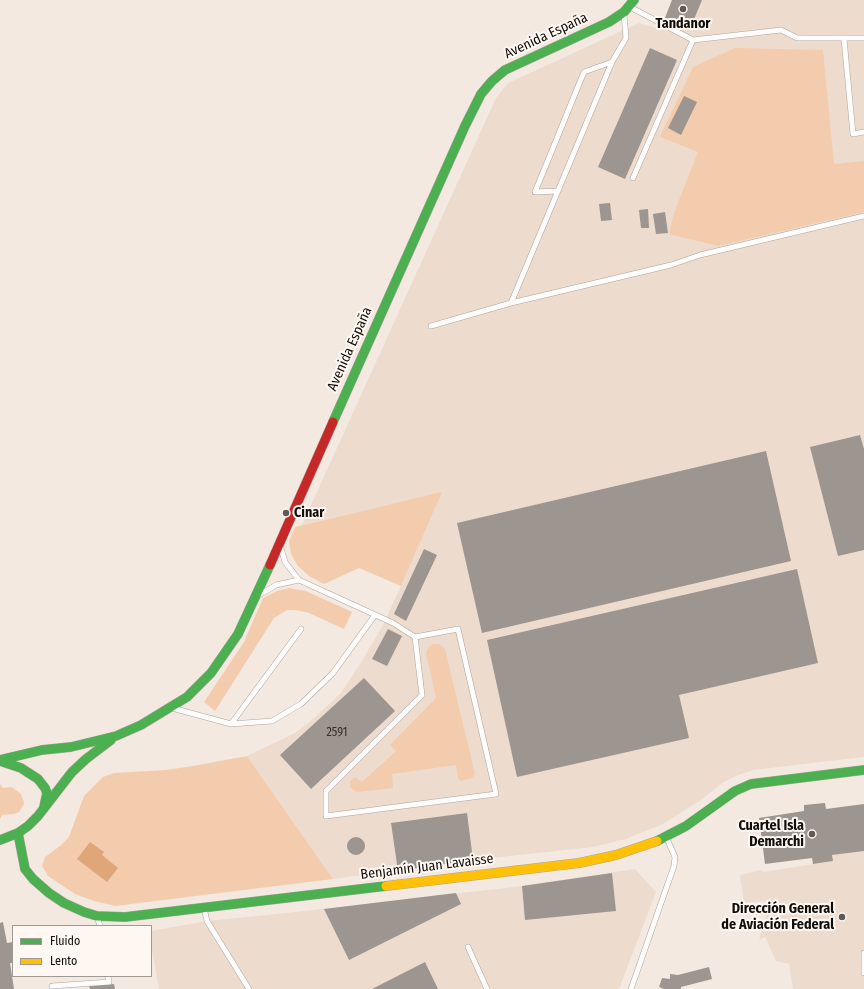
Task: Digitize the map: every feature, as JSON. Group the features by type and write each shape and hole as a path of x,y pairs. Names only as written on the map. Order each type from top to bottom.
{"street":[{"name":"Avenida España","path":"0,761 42,750 71,747 116,736 141,725 172,708 187,698 211,673 238,634 254,600 468,119 481,94 499,75 514,65 609,22 629,6"},
{"name":"Avenida España","path":"0,840 18,833 28,826 78,766 116,736"},
{"path":"0,761 21,768 38,779 47,793 44,808"},
{"name":"Benjamín Juan Lavaisse","path":"18,833 25,869 32,879 49,893 64,903 84,912 97,916 125,917 579,863 616,855 666,837 686,826 736,791 751,784 864,770"}],"lane":[{"path":"511,303 612,62 626,38 629,6 693,40 781,30 797,38 864,38"},
{"path":"844,39 853,134 864,132"},
{"path":"633,178 693,40"},
{"path":"558,191 535,192 584,72 612,62"},
{"path":"431,326 511,303 671,264 700,255 864,216"},
{"path":"280,541 285,562 299,580 375,614 415,637 458,629 496,794 326,816 326,791 422,695 415,637"},
{"path":"254,600 276,585 299,580"},
{"path":"172,708 232,724 272,721 302,704 333,673 375,614"},
{"path":"232,724 302,629"},
{"path":"631,989 674,866 675,857 666,837"},
{"path":"204,908 207,921 249,989"},
{"path":"97,916 100,925"},
{"path":"468,947 487,989"},
{"path":"864,953 864,973"},
{"path":"52,986 109,982 108,977"}],"shaded area":[{"path":"672,0 864,0 864,757 753,770 722,783 701,800 663,824 626,839 593,847 473,860 333,879 247,756 295,733 313,719 341,693 383,625 441,493 302,525 496,98 508,83 639,23 660,29"},
{"path":"735,48 823,50 834,164 864,161 864,212 718,246 669,234 674,213 698,152 660,137 693,67"},
{"path":"442,492 401,586 359,568 324,584 309,576 298,566 291,554 289,541 295,527"},
{"path":"289,588 306,591 352,612 344,629 309,613 296,610 287,610 274,618 215,711 204,702 244,642 263,598 277,591"},
{"path":"433,644 439,644 445,649 475,774 472,778 461,781 458,779 456,765 392,774 393,788 358,792 355,791 350,787 350,781 355,777 362,782 396,751 390,745 436,698 426,653 428,648"},
{"path":"247,756 333,879 115,906 94,901 75,894 48,876 42,866 45,857 69,837 84,796 103,777 114,773 166,770"},
{"path":"0,784 3,788 12,787 21,794 24,804 19,812 2,815 0,819"},
{"path":"90,842 104,852 102,855 118,868 107,882 77,859"},
{"path":"864,851 864,989 793,989 789,964 776,961 765,937 759,940 771,900 744,903 740,875 761,870 763,872 833,861 832,855"},
{"path":"635,869 656,892 619,989 159,989 152,950 152,931 207,921 522,886"}],"building":[{"name":"Tandanor","path":"672,0 702,0 690,29 665,18"},
{"path":"650,48 677,60 625,179 598,167"},
{"path":"684,96 697,102 681,135 668,128"},
{"path":"610,203 612,220 601,221 599,204"},
{"path":"648,209 649,228 641,228 639,210"},
{"path":"665,212 668,233 656,234 653,214"},
{"path":"860,435 864,449 864,550 838,556 810,447"},
{"path":"766,451 791,561 482,633 457,523"},
{"path":"424,549 437,555 406,621 394,614"},
{"path":"797,569 818,663 679,695 689,738 517,777 487,640"},
{"path":"388,629 402,636 387,666 372,659"},
{"path":"364,678 395,711 311,789 280,755"},
{"name":"Cuartel Isla Demarchi","path":"825,803 826,809 864,804 864,851 832,855 833,861 813,864 812,858 765,864 759,818 804,811 804,805"},
{"path":"467,813 473,860 398,871 391,823"},
{"path":"352,837 360,837 365,842 363,853 360,855 352,855 347,850 347,842"},
{"path":"612,873 616,911 525,920 522,886"},
{"path":"456,893 461,904 349,960 324,909"},
{"path":"3,922 7,943 12,942 12,963 10,963 14,989 0,989 0,923"},
{"path":"425,962 438,989 372,989"},
{"path":"709,967 712,979 681,987 681,989 664,989 659,987 662,978 670,979 670,974 678,975"},
{"path":"114,984 115,989 90,989 89,986"}],"traffic: fast":[{"path":"333,422 465,126 481,94 492,81 505,70 609,22 624,12 634,0"},
{"path":"0,760 42,750 71,747 116,736 141,725 187,697 211,673 238,634 270,565"},
{"path":"0,840 18,833 28,826 38,816 72,772 111,740"},
{"path":"0,761 21,768 38,779 47,793 44,807"},
{"path":"657,841 686,826 735,791 751,784 864,770"},
{"path":"18,833 25,869 33,879 49,893 64,903 97,916 125,917 386,886"}],"traffic: slow":[{"path":"386,886 579,863 616,855 657,841"}],"traffic: jam":[{"path":"270,565 333,422"}],"place":[{"name":"Tandanor","path":"683,9"},
{"name":"Cinar","path":"286,513"},
{"name":"Cuartel Isla Demarchi","path":"812,834"},
{"name":"Dirección General de Aviación Federal","path":"842,917"}]}
